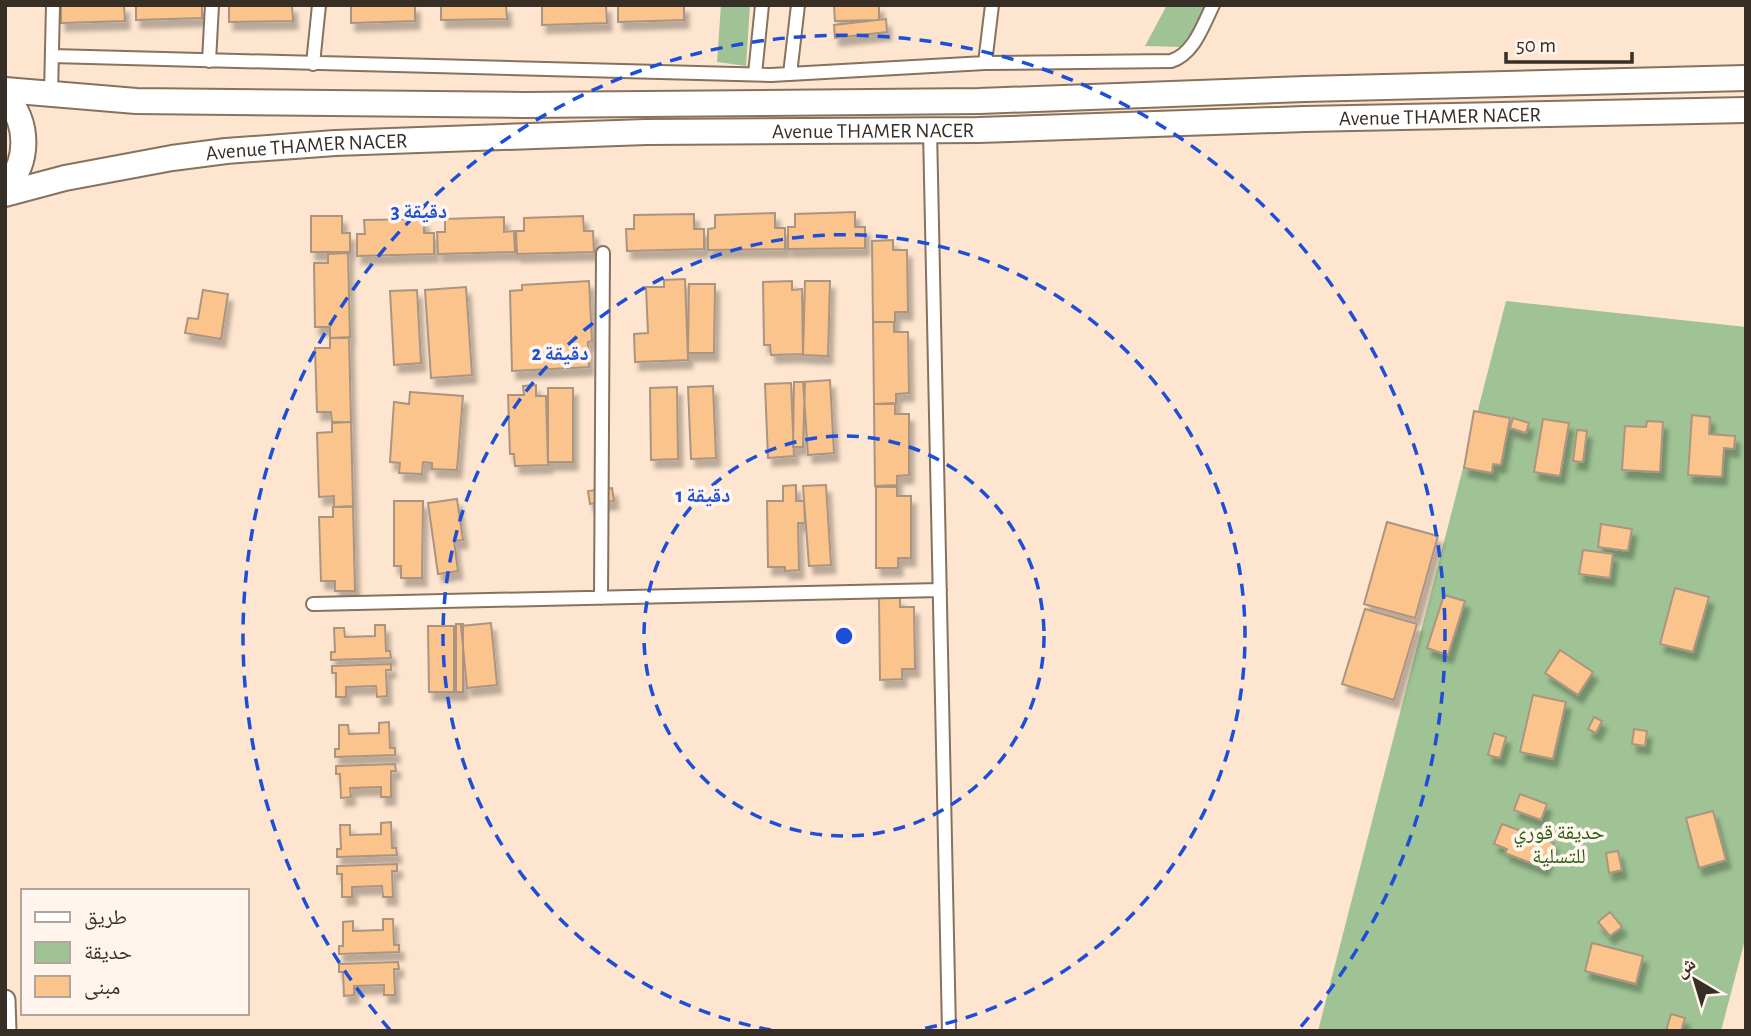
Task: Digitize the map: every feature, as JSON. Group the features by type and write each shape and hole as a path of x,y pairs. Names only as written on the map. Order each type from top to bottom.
{"highway":[{"name":"Avenue THAMER NACER","path":"5,90 136,101 525,105 951,101 1746,78"},
{"path":"5,96 13,104 22,123 24,143 21,163 12,181 5,188"},
{"name":"Avenue THAMER NACER","path":"5,194 118,167 281,146 646,132 930,130 1746,110"}],"main road":[{"path":"5,1000 6,1031"}],"street":[{"path":"51,94 53,5"},
{"path":"209,61 212,5"},
{"path":"313,64 319,5"},
{"path":"755,74 762,5"},
{"path":"790,74 798,5"},
{"path":"985,63 992,5"},
{"path":"52,57 755,74 985,63 1171,61 1186,52 1213,5"},
{"path":"930,130 949,1031"},
{"path":"601,598 603,253"},
{"path":"313,604 940,590"}],"green space":[{"path":"721,5 750,5 746,66 717,62"},
{"path":"1167,5 1206,5 1183,47 1145,46"},
{"name":"حديقة قوري للتسلية","path":"1506,301 1746,327 1746,936 1721,1031 1318,1031"}],"building":[{"path":"61,5 124,5 125,21 61,23"},
{"path":"136,5 202,5 202,18 136,20"},
{"path":"229,5 292,5 293,21 229,22"},
{"path":"351,5 415,5 415,21 351,23"},
{"path":"441,5 506,5 507,19 441,20"},
{"path":"542,5 606,5 607,23 542,25"},
{"path":"618,5 684,5 684,20 618,22"},
{"path":"834,5 879,5 879,20 835,21"},
{"path":"886,19 887,32 835,38 834,25"},
{"path":"855,212 855,227 865,227 865,248 788,249 788,227 795,227 795,214"},
{"path":"775,213 775,228 785,228 785,249 708,250 708,229 715,228 715,215"},
{"path":"694,214 694,229 704,229 704,249 627,251 626,229 634,229 634,215"},
{"path":"311,216 342,216 342,233 350,233 350,252 311,252"},
{"path":"583,216 584,231 593,231 594,252 517,254 516,231 524,231 524,218"},
{"path":"504,217 504,232 514,231 515,252 438,254 437,232 445,232 445,219"},
{"path":"424,219 424,233 434,233 434,254 357,256 357,234 365,234 364,220"},
{"path":"893,240 893,250 907,250 908,312 895,312 895,322 873,322 872,241"},
{"path":"348,253 350,337 330,338 330,327 315,327 314,263 328,263 328,254"},
{"path":"685,279 688,360 635,362 634,334 648,333 646,287 664,287 664,280"},
{"path":"589,281 592,341 588,342 589,367 512,371 510,291 522,290 522,285"},
{"path":"792,281 792,290 802,289 803,354 771,355 770,345 764,345 763,282"},
{"path":"805,281 830,281 828,356 803,355"},
{"path":"689,284 715,284 714,353 688,353"},
{"path":"466,287 472,375 431,378 425,290"},
{"path":"203,290 228,294 221,339 185,333 188,318 198,319"},
{"path":"417,290 421,363 394,365 390,291"},
{"path":"873,322 894,322 894,332 908,332 909,393 896,394 896,403 874,404"},
{"path":"330,338 349,338 351,422 332,422 331,412 317,412 315,348 330,348"},
{"path":"830,380 834,453 808,455 803,382"},
{"path":"794,382 805,382 803,447 793,447"},
{"path":"791,383 794,456 768,458 765,384"},
{"path":"536,385 536,396 546,396 548,465 515,466 514,454 510,454 508,395 524,395 523,386"},
{"path":"713,386 716,458 691,459 688,387"},
{"path":"677,387 678,459 651,460 650,388"},
{"path":"548,388 573,388 573,462 548,462"},
{"path":"410,392 463,396 457,470 432,469 432,463 423,462 422,474 399,473 400,463 390,462 394,402 409,404"},
{"path":"874,404 895,404 895,414 909,414 909,475 897,476 897,485 875,486"},
{"path":"1474,411 1510,418 1501,465 1493,464 1492,473 1464,468"},
{"path":"1692,415 1710,417 1709,434 1735,436 1734,449 1724,448 1722,477 1688,475"},
{"path":"1513,418 1529,423 1526,433 1510,428"},
{"path":"1543,419 1569,423 1560,476 1534,472"},
{"path":"1647,421 1663,422 1660,472 1622,470 1625,426 1646,427"},
{"path":"351,422 353,506 334,507 334,496 319,497 317,433 332,432 332,423"},
{"path":"1577,430 1587,431 1583,462 1573,461"},
{"path":"796,485 796,501 804,501 805,523 798,523 799,570 785,571 785,567 768,567 767,501 783,501 783,486"},
{"path":"826,485 831,565 809,566 803,486"},
{"path":"876,487 897,487 897,496 911,496 911,558 898,558 898,568 876,568"},
{"path":"612,488 614,501 590,504 588,491"},
{"path":"457,499 463,540 454,541 458,571 438,574 428,503"},
{"path":"394,501 423,501 422,578 401,578 401,566 394,566"},
{"path":"333,507 353,507 355,591 335,591 335,581 321,581 319,517 333,517"},
{"path":"1387,522 1438,536 1415,618 1364,604"},
{"path":"1601,524 1632,529 1628,551 1598,547"},
{"path":"1583,550 1613,554 1610,578 1579,574"},
{"path":"1675,588 1709,597 1693,652 1660,644"},
{"path":"1444,595 1465,601 1448,655 1427,648"},
{"path":"879,598 900,598 900,607 914,607 915,669 902,669 902,679 880,680"},
{"path":"1365,609 1417,624 1394,700 1342,684"},
{"path":"491,623 497,685 467,688 461,626"},
{"path":"456,624 463,624 463,692 456,692"},
{"path":"375,625 385,625 386,651 390,651 391,658 331,660 331,652 335,652 334,628 344,628 345,637 375,636"},
{"path":"428,626 454,626 454,692 429,692"},
{"path":"1560,650 1593,672 1578,695 1545,673"},
{"path":"391,664 391,670 386,670 387,696 377,697 376,686 346,687 346,697 336,697 336,673 332,673 332,666"},
{"path":"1533,695 1566,702 1553,759 1520,752"},
{"path":"1594,717 1602,721 1596,733 1588,729"},
{"path":"389,722 390,748 395,748 395,755 335,757 335,749 339,749 339,725 348,725 349,734 379,733 379,723"},
{"path":"1634,729 1647,731 1645,746 1632,744"},
{"path":"1494,733 1506,737 1500,758 1488,755"},
{"path":"395,764 396,771 391,771 391,797 381,797 381,787 350,788 351,797 341,798 340,774 336,774 336,766"},
{"path":"1520,794 1547,804 1541,820 1514,810"},
{"path":"1713,811 1726,860 1699,868 1686,818"},
{"path":"391,822 392,848 396,848 397,855 337,857 337,849 341,849 340,825 350,825 350,835 381,834 381,823"},
{"path":"1502,824 1554,843 1544,868 1505,853 1507,849 1494,844"},
{"path":"1618,851 1622,870 1609,873 1606,853"},
{"path":"397,864 397,871 392,871 393,897 383,897 382,886 352,887 352,897 342,897 342,874 337,874 337,866"},
{"path":"1610,912 1622,927 1610,936 1598,922"},
{"path":"383,919 393,919 394,945 399,945 399,952 339,954 339,946 343,946 343,922 353,921 353,931 383,930"},
{"path":"1592,943 1643,956 1636,984 1585,971"},
{"path":"398,962 399,969 394,969 395,995 384,995 384,985 354,986 354,995 344,996 343,972 339,972 339,964"},
{"path":"1671,1014 1685,1018 1681,1031 1666,1031"}]}
